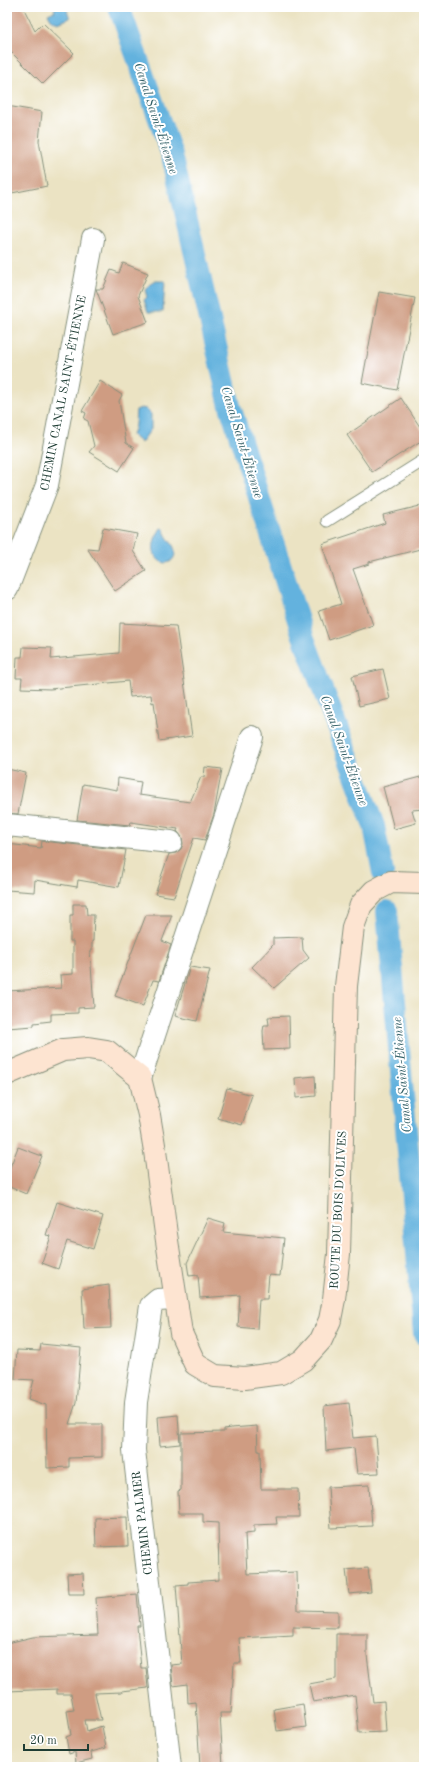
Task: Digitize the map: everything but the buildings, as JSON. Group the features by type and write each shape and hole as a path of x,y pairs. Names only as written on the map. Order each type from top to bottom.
{"street":[{"name":"CHEMIN CANAL SAINT-ÉTIENNE","path":"7,589 47,486 93,239"},
{"path":"7,1074 63,1050 88,1048 108,1051 140,1078 252,736"},
{"path":"7,825 171,842"},
{"name":"ROUTE DU BOIS D'OLIVES","path":"140,1078 149,1115 155,1151 181,1333 195,1364 215,1376 245,1378 281,1373 303,1360 321,1340 331,1313 339,1254 346,986 353,927 361,905 374,891 391,882 424,883"},
{"name":"CHEMIN PALMER","path":"170,1767 134,1450 136,1402 151,1306 158,1300 175,1299"}],"lane":[{"path":"328,521 424,460"}],"water":[{"path":"54,7 71,7 67,11 70,18 58,23 52,20 48,14 55,11"},
{"path":"153,281 165,281 163,312 148,312 144,300 147,297 145,290"},
{"path":"141,408 146,409 151,414 151,429 141,443 132,435 135,426 136,410"},
{"path":"161,528 164,529 166,536 175,550 173,559 166,563 158,559 154,550 155,539"}],"waterway":[{"name":"Canal Saint-Étienne","path":"119,7 172,155 230,406 303,636 374,826 383,873"},
{"name":"Canal Saint-Étienne","path":"387,911 424,1334"}]}
